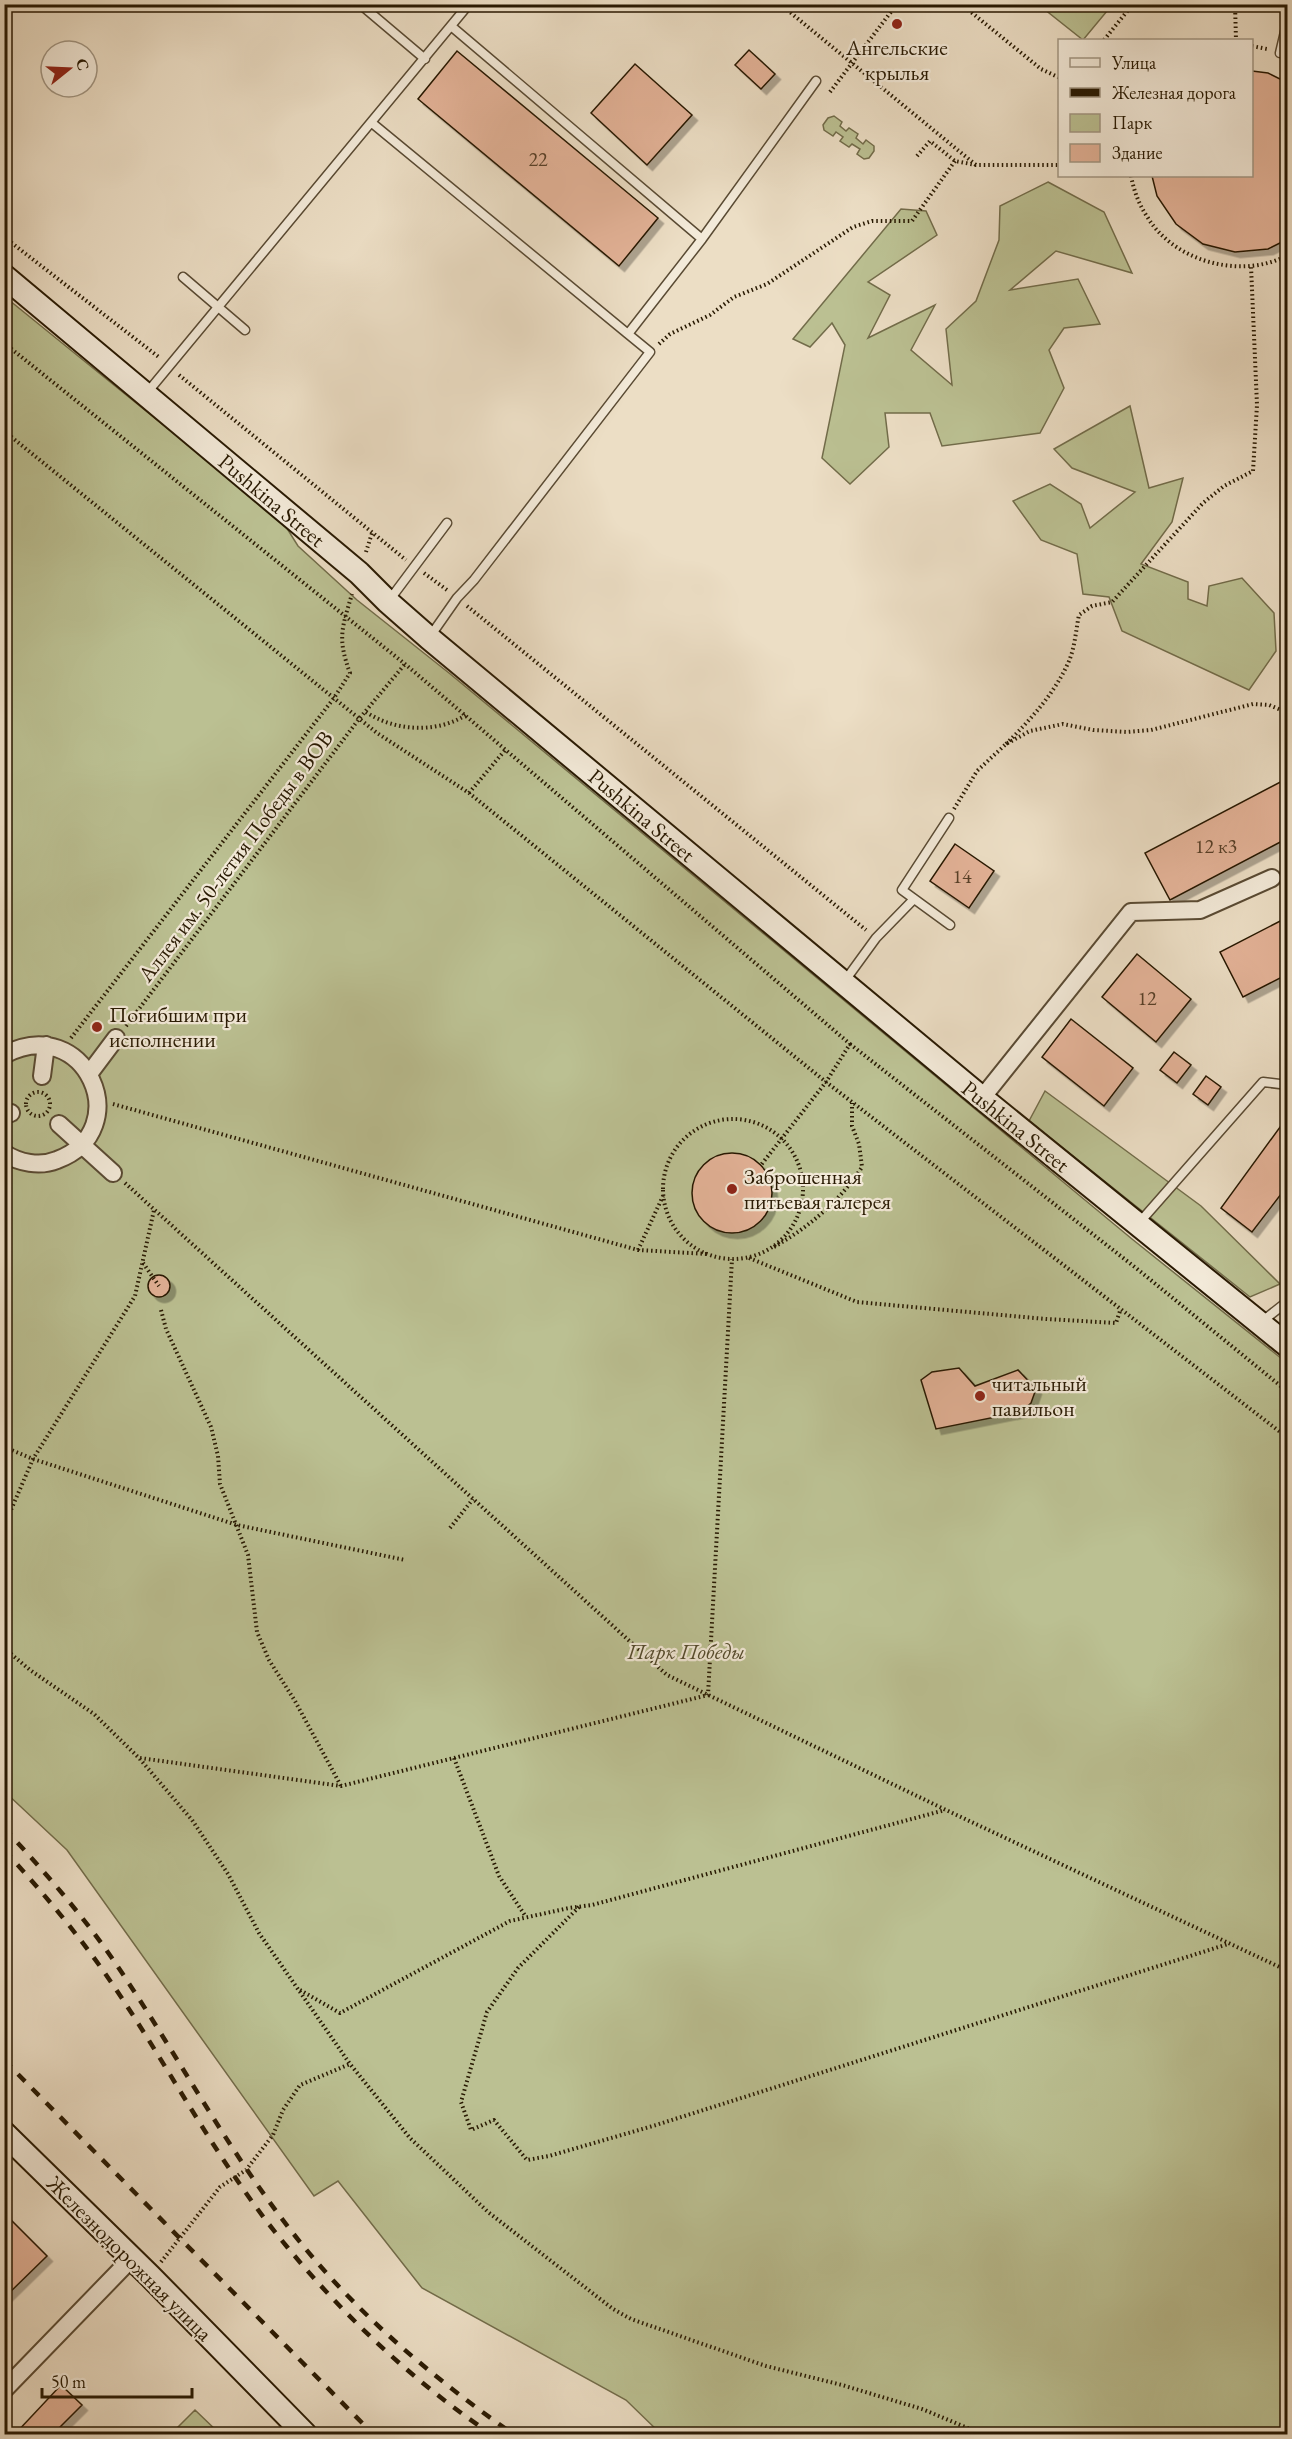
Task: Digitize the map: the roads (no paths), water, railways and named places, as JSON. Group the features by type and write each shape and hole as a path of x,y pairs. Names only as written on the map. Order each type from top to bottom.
{"street":[{"name":"Pushkina Street","path":"4,276 359,573 429,638 1137,1226 1287,1346"},
{"path":"982,1098 1131,912 1200,910 1272,878"},
{"path":"89,1074 116,1038"},
{"path":"4,1055 30,1045 53,1047 82,1064 89,1074 97,1100 94,1124 81,1146 69,1156 54,1162 38,1164 22,1161 4,1153"},
{"path":"42,1076 53,1047"},
{"path":"58,1124 113,1173"},
{"name":"Железнодорожная улица","path":"4,2133 132,2258 305,2434"},
{"path":"4,2390 132,2258"}],"lane":[{"path":"360,4 425,59"},
{"path":"146,394 469,4"},
{"path":"1280,53 1287,19"},
{"path":"451,26 702,239"},
{"path":"628,334 702,239 816,81"},
{"path":"372,123 650,352 474,580 457,598 429,638"},
{"path":"183,277 245,330"},
{"path":"388,602 447,523"},
{"path":"949,818 902,890 950,925"},
{"path":"844,983 876,938 913,900"},
{"path":"1137,1226 1263,1082 1287,1085"},
{"path":"1259,1323 1287,1300"}],"railway":[{"path":"4,1828 61,1892 114,1961 247,2170 320,2266 397,2343 513,2434"},
{"path":"4,1850 55,1908 102,1969 214,2146 288,2248 334,2300 408,2371 491,2434"},
{"path":"4,2060 373,2434"}],"place":[{"name":"Ангельские крылья","path":"897,24"},
{"name":"Погибшим при исполнении","path":"97,1027"},
{"name":"Заброшенная питьевая галерея","path":"732,1189"},
{"name":"читальный павильон","path":"980,1396"}],"park label":[{"name":"Парк Победы","path":"686,1651"}]}
